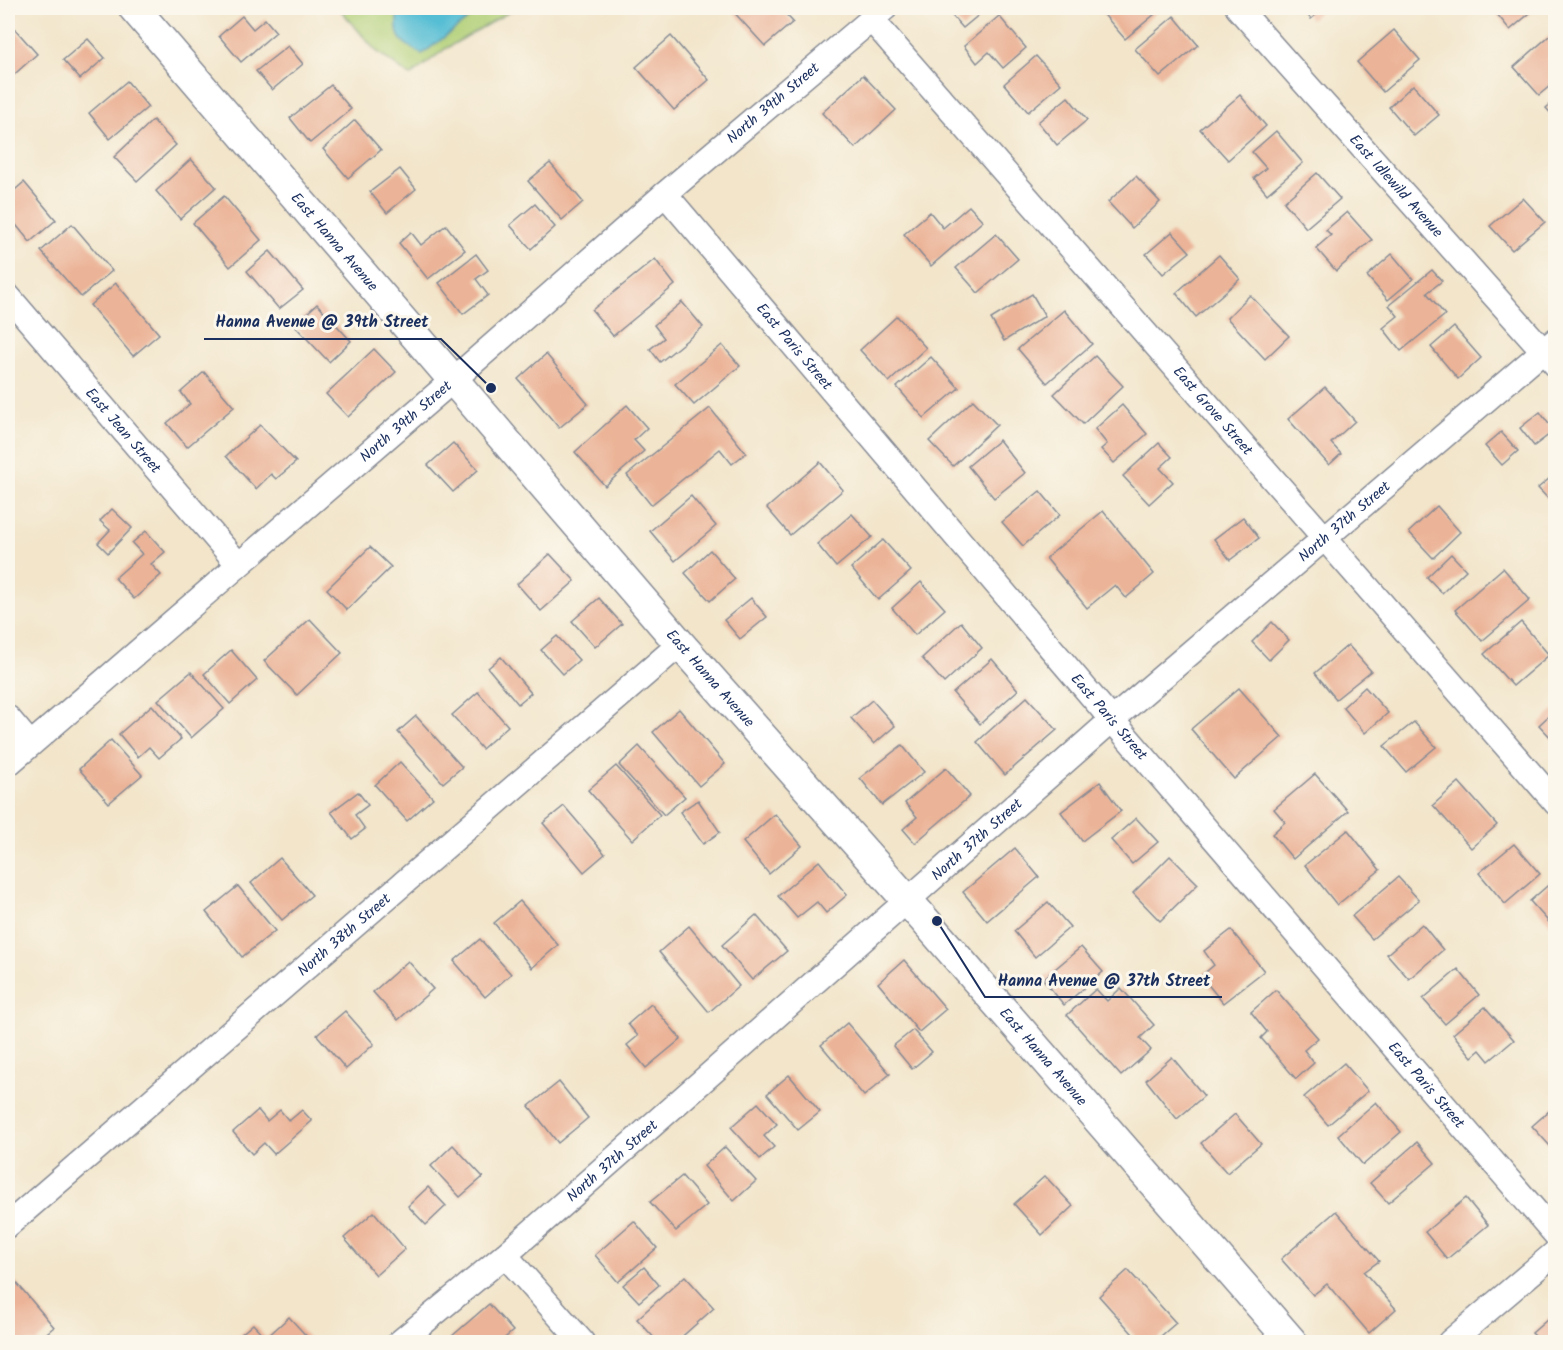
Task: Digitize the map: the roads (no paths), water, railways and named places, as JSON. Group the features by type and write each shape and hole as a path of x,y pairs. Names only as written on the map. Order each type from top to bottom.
{"street":[{"name":"East Hanna Avenue","path":"134,8 680,644 907,900 1292,1342"},
{"name":"East Idlewild Avenue","path":"1238,8 1551,352"},
{"name":"North 39th Street","path":"8,764 665,194 878,13"},
{"name":"East Grove Street","path":"878,13 1324,537 1556,803"},
{"name":"East Paris Street","path":"665,194 1112,720 1556,1235"},
{"name":"East Jean Street","path":"8,296 238,564"},
{"name":"North 37th Street","path":"400,1342 505,1255 1112,720 1324,537 1551,352"},
{"name":"North 38th Street","path":"8,1225 680,644"},
{"path":"8,718 30,744"},
{"path":"1450,1342 1556,1252"},
{"path":"505,1255 582,1342"}],"water":[{"path":"398,8 483,8 422,54 399,37 397,32"}],"place":[{"name":"Hanna Avenue @ 39th Street","path":"491,388"},
{"name":"Hanna Avenue @ 37th Street","path":"937,921"}]}
